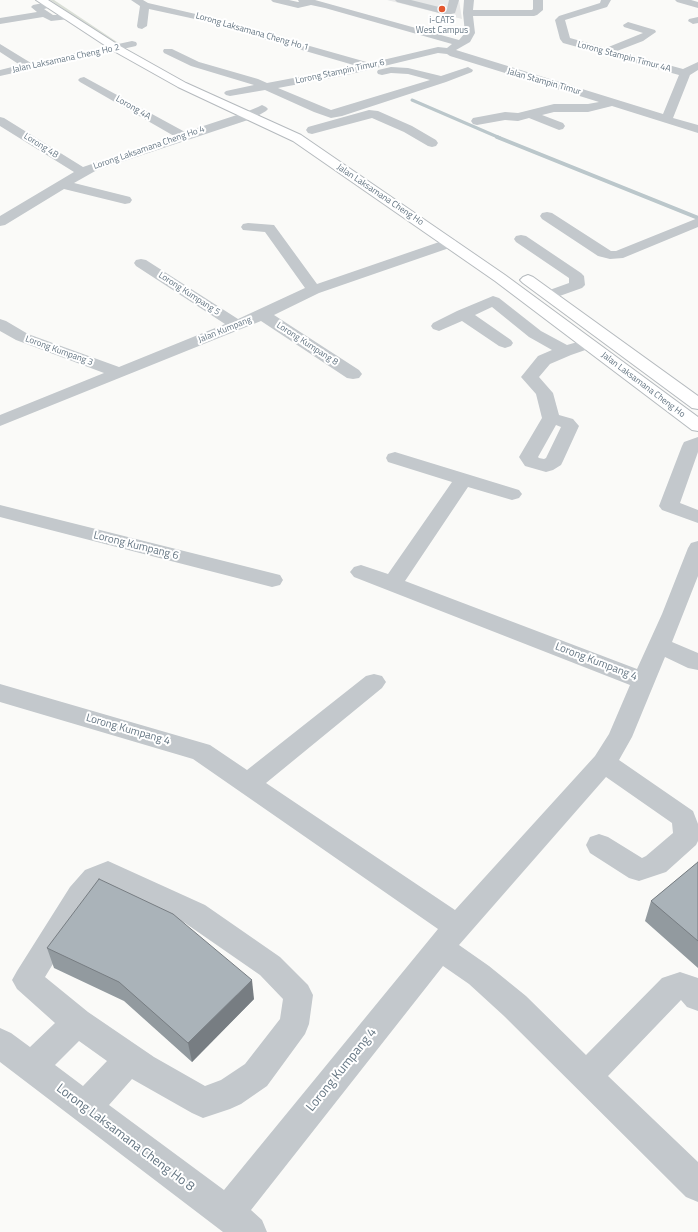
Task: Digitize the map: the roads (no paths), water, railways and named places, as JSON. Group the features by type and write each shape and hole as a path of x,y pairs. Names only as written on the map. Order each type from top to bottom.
{"main road":[{"name":"Jalan Laksamana Cheng Ho","path":"44,6 66,17 116,48 182,85 256,112 276,115"},
{"path":"120,37 163,62"},
{"name":"Jalan Laksamana Cheng Ho","path":"226,92 297,138 457,236 588,344 698,426"},
{"path":"298,124 312,130 324,139"},
{"name":"Jalan Laksamana Cheng Ho","path":"514,271 698,404"}],"street":[{"path":"276,0 298,5 309,1 314,4 328,6 460,43"},
{"path":"400,0 447,12 452,11 454,0"},
{"path":"450,51 452,48 466,40 470,33 468,13 469,0"},
{"path":"486,13 488,0"},
{"path":"503,13 505,0"},
{"path":"521,0 522,13"},
{"path":"468,13 537,12 538,0"},
{"name":"Lorong Stampin Timur 4A","path":"606,0 604,5 562,18 560,20 565,39 567,41 685,73"},
{"path":"680,0 698,5"},
{"path":"140,2 142,26"},
{"name":"Lorong Laksamana Cheng Ho 1","path":"140,2 197,16 368,66"},
{"path":"0,21 44,6"},
{"path":"606,52 639,39 651,32 628,25"},
{"name":"Jalan Laksamana Cheng Ho 2","path":"0,73 132,44"},
{"path":"0,48 28,66"},
{"name":"Lorong Stampin Timur 6","path":"226,92 267,87 347,72 438,50 450,51"},
{"path":"168,51 195,64 267,87 318,110 332,114 442,80 468,70"},
{"name":"Jalan Stampin Timur","path":"450,51 467,59 698,129"},
{"path":"667,119 685,73 698,65"},
{"path":"281,93 391,70 408,71 442,80"},
{"name":"Lorong 4A","path":"84,80 183,136"},
{"path":"517,130 504,124 504,122 554,108 588,108 613,102"},
{"name":"Lorong Laksamana Cheng Ho 4","path":"0,222 64,185 82,172 105,162 256,112"},
{"path":"312,130 369,114 374,114 408,129 432,143"},
{"path":"530,114 559,126"},
{"path":"477,121 505,116 518,117"},
{"name":"Lorong 4B","path":"0,120 82,172"},
{"path":"64,185 125,200"},
{"path":"547,216 603,253 610,255 618,255 697,224"},
{"path":"248,227 269,228 314,290"},
{"name":"Jalan Kumpang","path":"0,420 262,315 314,290 457,236"},
{"path":"521,239 576,276 577,285 549,295"},
{"name":"Lorong Kumpang 5","path":"141,263 236,325"},
{"path":"439,326 462,314 493,301 535,334 565,351"},
{"path":"462,314 505,343"},
{"name":"Lorong Kumpang 8","path":"262,315 353,374"},
{"name":"Lorong Kumpang 3","path":"0,324 22,337 120,373"},
{"path":"551,418 544,393 530,377 544,360 565,351 588,344"},
{"path":"698,443 691,446 669,506 698,517"},
{"path":"395,458 512,494"},
{"path":"392,584 464,479"},
{"name":"Lorong Kumpang 6","path":"0,512 272,580"},
{"path":"643,681 673,614 698,548"},
{"name":"Lorong Kumpang 4","path":"239,1222 449,938 604,763 620,737 643,681 361,572"},
{"path":"659,645 697,661"},
{"path":"248,784 374,682"},
{"name":"Lorong Kumpang 4","path":"0,693 201,752 248,784 449,938"},
{"path":"599,845 638,870 656,864 687,837 684,818 604,763"},
{"path":"108,872 195,914 270,966 298,995 294,1024 256,1075 230,1093 203,1102 144,1068 130,1058 77,1022 27,980 80,895 95,878 108,872"},
{"path":"449,938 479,975 515,1006 698,1185"},
{"path":"587,1076 672,988 680,985 690,989 698,996"},
{"path":"32,1067 77,1022"},
{"name":"Lorong Laksamana Cheng Ho 8","path":"0,1044 239,1222"},
{"path":"85,1108 130,1058"}],"waterway":[{"path":"412,100 500,138"},
{"path":"497,137 698,218"}],"place":[{"name":"i-CATS West Campus","path":"442,9"}]}
